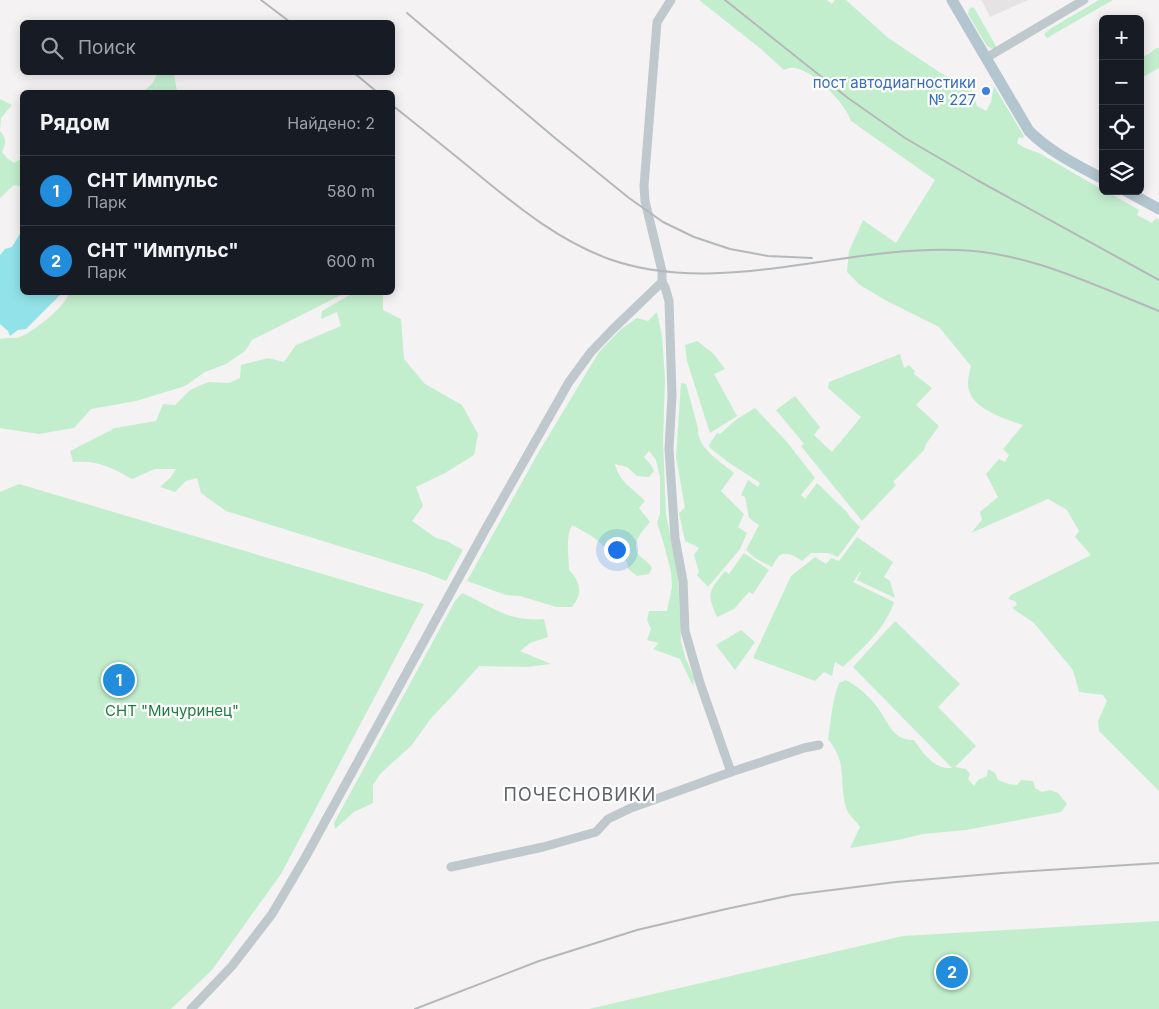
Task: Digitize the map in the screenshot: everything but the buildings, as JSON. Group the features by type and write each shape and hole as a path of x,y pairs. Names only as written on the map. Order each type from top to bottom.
{"main road":[{"path":"952,0 1022,121 1039,140 1055,152 1099,177"},
{"path":"1133,195 1159,209"}],"street":[{"path":"671,0 657,22 644,186 645,201 662,270 662,282 669,301 672,396 669,449 675,538 683,581 685,631 700,683 731,772"},
{"path":"986,58 1084,0"},
{"path":"191,1009 232,966 272,914 305,858 485,530 569,382 612,330 662,282"},
{"path":"450,867 543,847 596,832 608,819 631,808 731,772 804,748 819,745"}],"shaded area":[{"path":"979,0 1028,0 990,17 982,1"}],"green space":[{"path":"699,0 827,0 832,4 835,0 846,0 887,37 939,72 972,90 977,106 986,111 991,102 994,86 1024,136 1023,138 1019,137 1017,143 1039,153 1099,188 1099,195 1113,195 1139,210 1137,215 1152,223 1156,218 1159,220 1159,791 1099,731 1098,721 1107,701 1103,695 1079,692 1073,670 1034,623 1012,608 1017,605 1015,601 1008,599 1011,595 1091,555 1075,537 1079,531 1067,510 1048,499 971,533 982,520 980,512 998,497 986,474 999,459 1005,462 1009,455 1003,449 1023,425 993,414 973,399 968,387 971,366 939,327 885,300 860,285 847,272 849,251 863,220 896,243 935,180 851,121 836,97 819,81 802,70 789,68 784,70 761,49"},
{"path":"1099,0 1113,0 1047,38 1044,34 1050,29"},
{"path":"973,7 997,48 993,49 987,46 968,14 969,9"},
{"path":"1156,48 1159,48 1159,68 1144,76 1144,56"},
{"path":"157,75 174,75 177,90 145,90 152,84"},
{"path":"0,99 12,105 1,118 0,131"},
{"path":"0,131 5,141 2,152 14,163 20,159 20,186 14,185 0,198"},
{"path":"68,295 341,295 252,340 245,351 226,364 205,372 185,386 136,401 91,409 74,428 39,434 0,428 0,339 20,337 33,330 56,311"},
{"path":"350,295 383,295 383,310 401,319 404,359 425,384 462,405 478,434 474,455 445,473 416,487 423,506 412,521 436,538 447,541 463,550 446,581 426,573 226,511 201,493 197,478 186,481 175,492 160,487 176,469 155,469 132,479 104,465 90,462 73,462 70,451 115,428 156,421 163,404 175,405 190,390 208,382 229,383 240,378 241,365 268,358 284,362 296,345 341,326 337,312 321,319 322,311"},
{"path":"657,312 662,336 665,379 663,441 666,514 678,574 681,641 685,657 694,678 693,686 680,659 653,649 659,643 647,640 651,629 647,620 649,611 667,611 672,587 671,572 657,523 660,514 660,477 656,460 649,451 644,457 654,471 649,477 637,476 627,467 615,464 623,480 645,501 639,508 650,522 637,541 636,550 652,568 649,574 637,576 628,569 627,561 572,525 568,541 569,570 576,579 579,593 572,607 556,607 520,596 506,595 467,581 537,455 599,352 621,329 637,318 648,321"},
{"path":"697,341 713,353 725,369 714,374 737,416 710,433 687,361 685,345"},
{"path":"900,354 904,368 909,365 915,371 914,374 932,388 916,405 939,426 924,450 893,482 896,485 862,521 801,446 804,444 776,410 795,396 820,427 814,435 832,452 861,417 828,388 829,382"},
{"path":"681,383 686,384 701,442 710,454 734,473 721,491 744,514 738,527 747,533 740,549 708,587 697,575 699,572 694,555 699,548 685,541 679,513 685,508 676,457"},
{"path":"755,408 787,442 815,478 801,495 805,499 817,483 860,527 838,557 828,553 811,553 802,561 794,556 782,554 772,567 755,558 746,550 759,525 749,518 745,497 741,495 748,480 758,487 760,483 728,462 710,448 709,445 717,433 720,434 737,419"},
{"name":"СНТ \"Мичуринец\"","path":"19,484 424,604 281,874 212,970 171,1009 0,1009 0,492"},
{"path":"857,537 893,562 884,577 890,581 895,598 857,580 861,572 853,582 894,602 885,621 873,637 843,667 835,662 832,676 824,672 815,681 753,658 791,576 815,557 826,564 831,558 839,561"},
{"path":"744,553 769,570 753,594 749,592 734,609 717,617 711,602 711,592 715,583 725,571 729,574"},
{"path":"462,593 510,616 544,619 548,637 530,643 520,651 551,664 527,667 479,666 432,717 411,746 381,773 373,785 373,803 354,812 335,829 334,823 455,601"},
{"path":"895,621 960,684 938,707 976,746 955,767 966,769 970,774 968,779 974,786 978,780 987,776 988,769 995,773 998,780 1008,784 1017,785 1021,780 1033,781 1035,788 1042,792 1050,790 1058,793 1067,804 1061,812 966,830 923,834 850,848 860,827 846,808 839,757 828,739 833,703 839,683 846,680 860,689 875,704 896,734 907,740 914,740 925,755 934,763 946,768 952,768 853,667"},
{"path":"741,630 755,642 735,670 716,645"},
{"path":"1159,921 1159,1009 589,1009 903,936"}],"water":[{"path":"20,234 20,295 60,295 26,329 18,330 10,336 8,331 0,324 0,255 5,249 12,247"}],"railway":[{"path":"261,0 287,20"},
{"path":"725,0 848,98 905,138 977,180 1159,280"},
{"path":"407,13 555,138 629,198 663,222 694,237 730,249 768,256 812,258"},
{"path":"357,75 375,90"},
{"path":"395,107 541,223 557,234 609,259 651,270 694,273 737,272 914,251 957,250 984,252 1035,263 1159,311"},
{"path":"415,1009 539,961 637,930 792,895 896,882 1159,863"}],"place":[{"name":"пост автодиагностики № 227","path":"986,91"},
{"name":"СНТ Импульс","path":"119,680"},
{"name":"СНТ \"Импульс\"","path":"952,972"}],"district":[{"name":"ПОЧЕСНОВИКИ","path":"580,794"}]}
